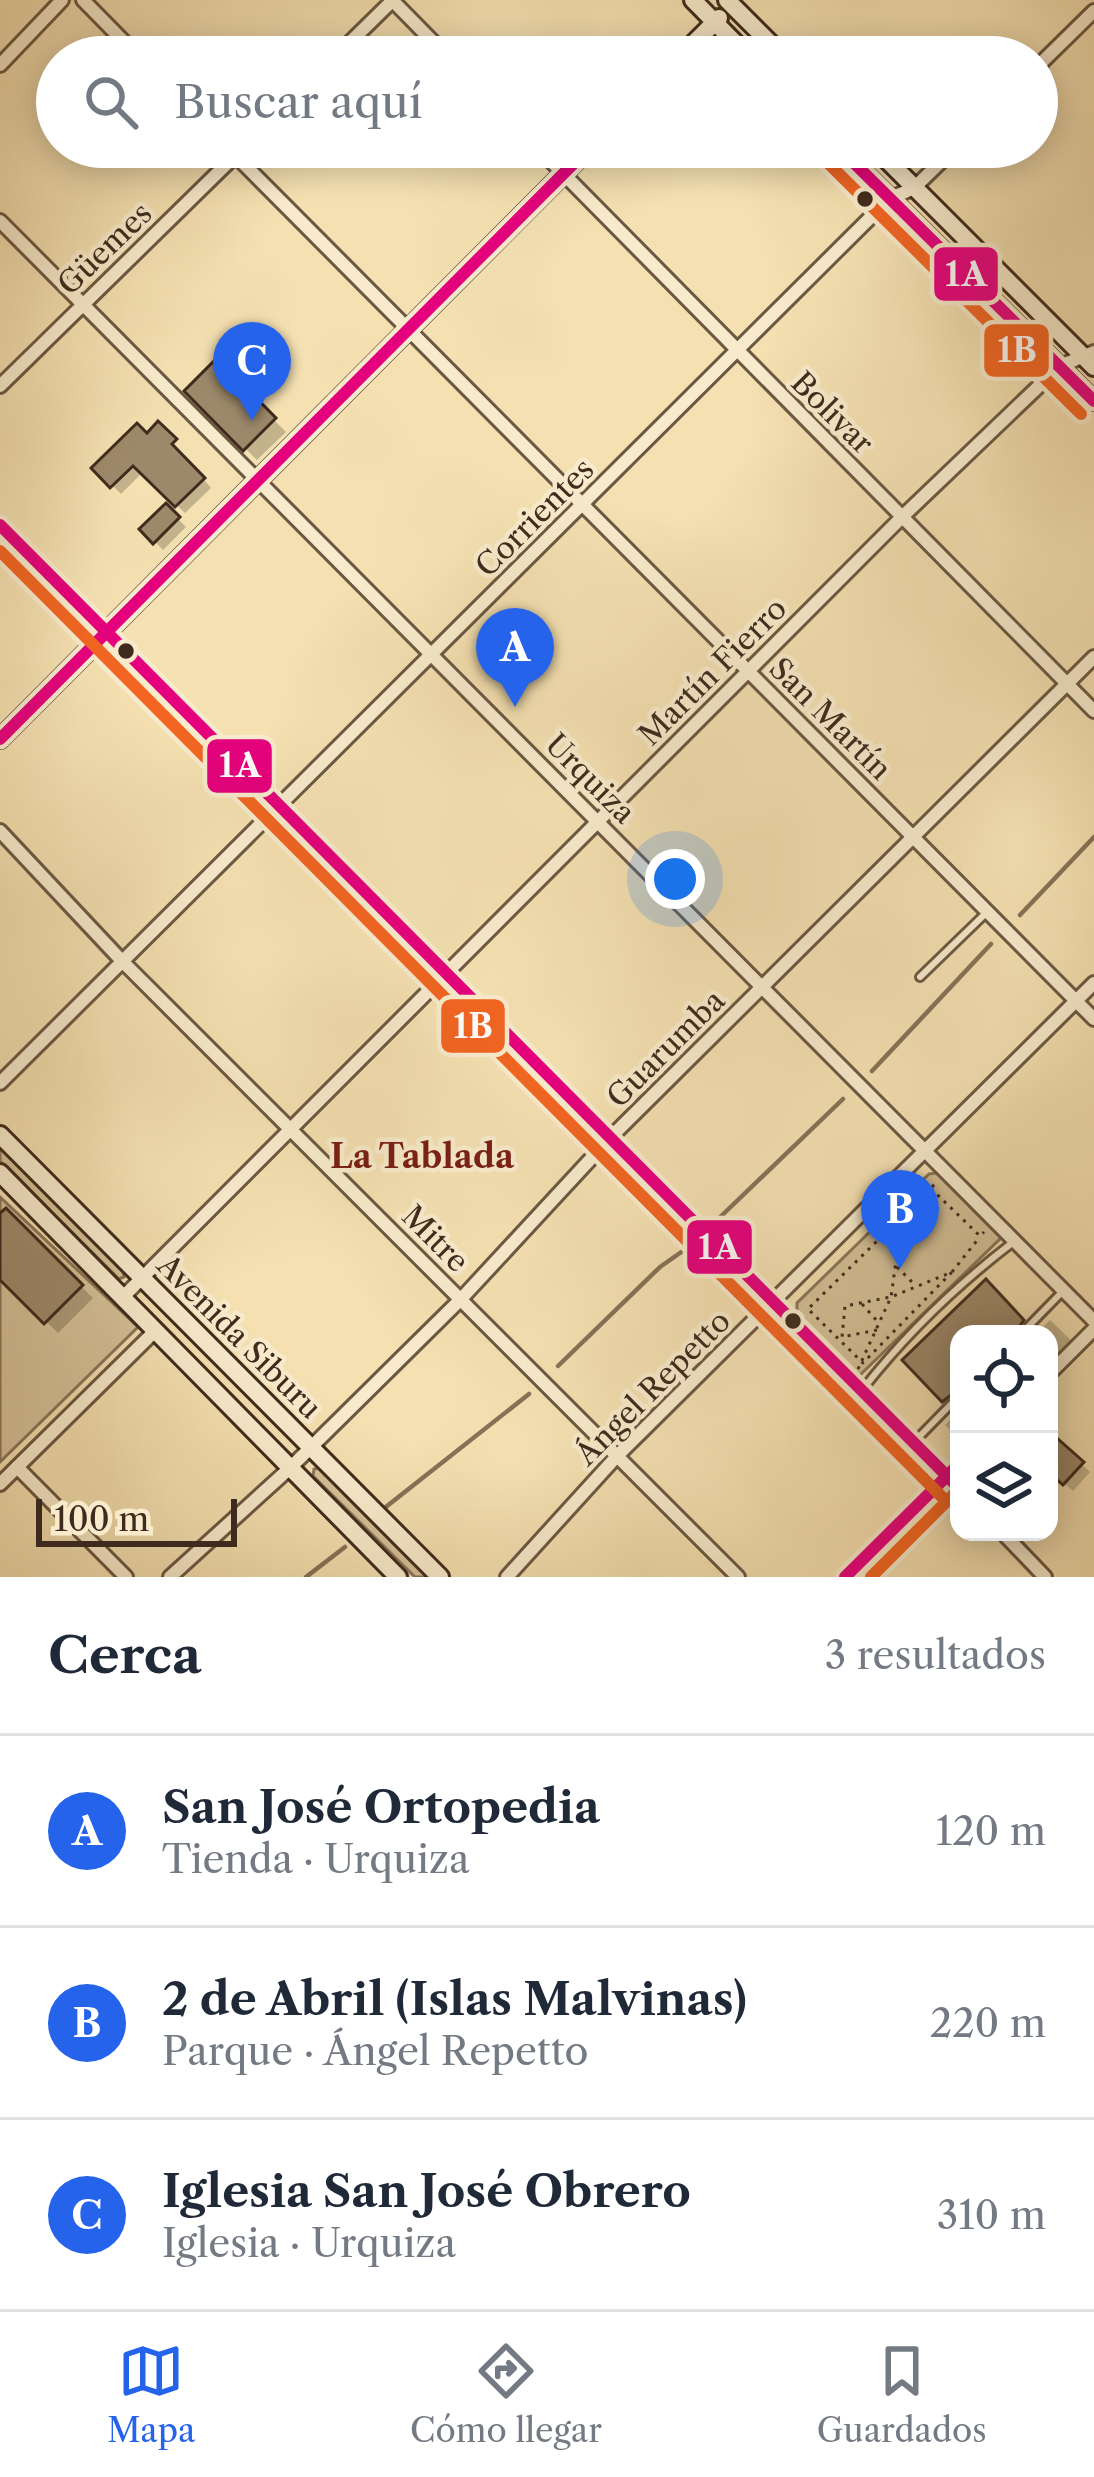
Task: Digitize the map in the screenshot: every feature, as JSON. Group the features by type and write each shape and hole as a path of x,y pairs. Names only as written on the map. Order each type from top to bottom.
{"main road":[{"path":"693,0 729,36"},
{"path":"701,36 732,2 764,36"},
{"path":"0,739 568,168"},
{"path":"859,168 1094,401"},
{"path":"894,168 1092,359"},
{"name":"Avenida Siburu","path":"0,1135 440,1577"},
{"name":"Avenida Siburu","path":"0,1173 398,1577"}],"street":[{"path":"0,65 62,0"},
{"path":"83,0 118,36"},
{"path":"356,36 393,0 428,36"},
{"path":"1058,46 1094,11"},
{"name":"Güemes","path":"0,386 217,168"},
{"name":"San Martín","path":"252,168 1094,1019"},
{"name":"Bolivar","path":"558,168 1094,712"},
{"name":"Corrientes","path":"0,1083 889,199 914,188 934,168"},
{"name":"Urquiza","path":"0,221 1094,1325"},
{"name":"Martín Fierro","path":"123,1297 902,517 1060,366 1092,359"},
{"path":"0,525 950,1479"},
{"name":"Guarumba","path":"170,1577 311,1448 461,1299 611,1137 1094,657"},
{"name":"Mitre","path":"0,831 122,961 738,1577"},
{"name":"Ángel Repetto","path":"507,1577 617,1456 1094,983"},
{"path":"1058,1364 1094,1325"},
{"path":"0,1484 156,1330"},
{"path":"17,1467 126,1577"},
{"path":"845,1577 950,1473"},
{"path":"1010,1541 1045,1577"}],"lane":[{"path":"920,977 964,940 987,911"},
{"path":"863,1389 930,1313 1015,1241"},
{"path":"1030,1325 1064,1290"},
{"path":"915,1441 950,1405"}],"path":[{"path":"906,1168 932,1186 980,1236"},
{"path":"808,1309 947,1173"},
{"path":"863,1363 891,1297 902,1217"},
{"path":"863,1363 996,1222"},
{"path":"895,1266 917,1288"},
{"path":"841,1338 845,1306 891,1297 952,1272"},
{"path":"788,1286 863,1363"},
{"path":"862,1304 878,1326"},
{"path":"841,1338 878,1326"}],"shaded area":[{"path":"0,1146 124,1277 119,1279 0,1161"},
{"path":"937,1173 1004,1235 858,1377 797,1315 797,1303 929,1174"},
{"path":"0,1197 138,1327 0,1462"},
{"path":"321,1468 429,1577 415,1577 313,1476 314,1469"}],"building":[{"path":"217,358 276,418 243,451 184,391"},
{"path":"158,421 177,439 172,444 205,478 175,507 133,466 110,488 91,468 137,423 147,433"},
{"path":"166,503 180,517 153,544 139,529"},
{"path":"6,1208 83,1285 44,1324 0,1280 0,1213"},
{"path":"986,1279 1024,1320 1020,1325 950,1325 950,1396 942,1402 902,1360"},
{"path":"1058,1439 1084,1462 1063,1485 1058,1481"}],"waterway":[{"path":"1020,915 1094,837"},
{"path":"872,1071 991,944"},
{"path":"714,1223 843,1099"},
{"path":"558,1366 660,1267 687,1248"},
{"path":"382,1510 529,1394"},
{"path":"306,1577 345,1547"}],"transit line":[{"name":"1A","path":"0,739 569,168"},
{"name":"1B","path":"833,168 1081,414"},
{"name":"1A","path":"859,168 1094,401"},
{"name":"1A","path":"0,525 950,1479"},
{"name":"1B","path":"0,551 946,1501"},
{"name":"1A","path":"845,1577 950,1473"},
{"name":"1B","path":"871,1577 950,1498"}],"place":[{"name":"Iglesia San José Obrero","path":"252,421"},
{"name":"San José Ortopedia","path":"515,707"},
{"name":"2 de Abril (Islas Malvinas)","path":"900,1269"}],"district":[{"name":"La Tablada","path":"422,1156"}]}
